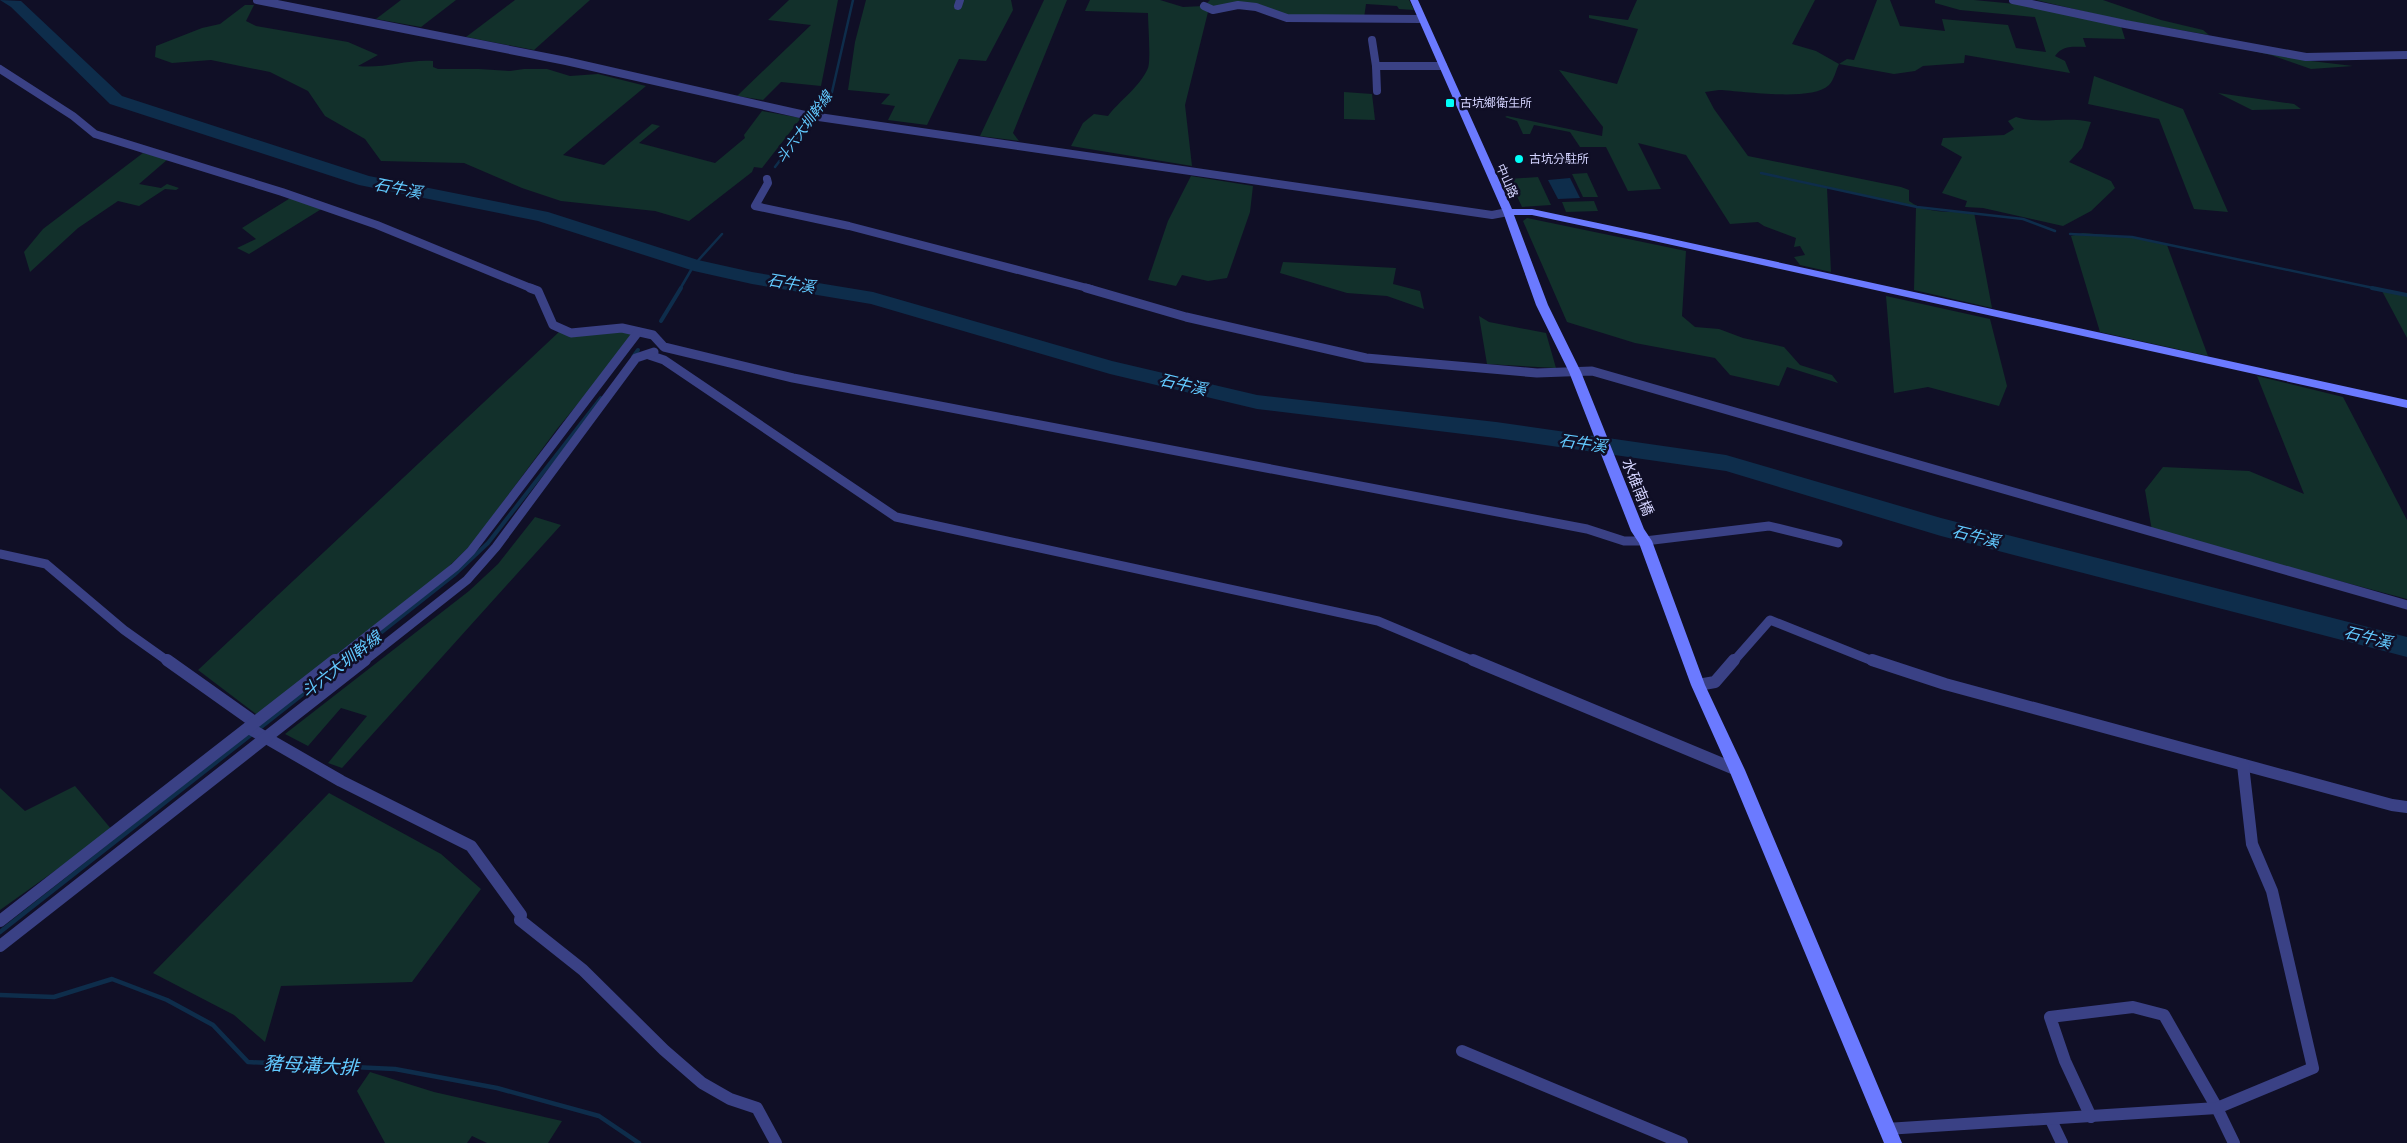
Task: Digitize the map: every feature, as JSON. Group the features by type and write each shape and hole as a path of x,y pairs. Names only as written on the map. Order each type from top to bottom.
{"main road":[{"name":"中山路","path":"1414,0 1508,212 1542,305 1575,372"},
{"path":"1508,212 1532,212 1645,236 2407,404"},
{"name":"水碓南橋","path":"1575,372 1698,685 1737,770 1889,1136"}],"street":[{"path":"257,0 566,61 805,115 1034,146 1465,212 1492,215 1508,212"},
{"path":"2013,0 2125,24 2306,57 2407,55"},
{"path":"1204,6 1213,10 1238,5 1256,7 1287,18 1421,19"},
{"path":"1372,40 1377,91"},
{"path":"1376,66 1443,66"},
{"path":"0,69 73,116 95,134 282,192 377,225 538,291 545,312 553,325 571,333 589,333 622,328 653,335 662,345 793,378 1587,529 1624,541 1641,536 1769,526 1838,543"},
{"path":"767,179 768,183 756,206 885,235 1061,280 1186,317 1366,358 1537,373 1592,371 2407,604"},
{"path":"0,921 455,567 471,551 638,332"},
{"path":"649,356 662,345"},
{"path":"0,946 467,580 496,547 636,358 649,356 664,360 896,517 1378,621 1737,770"},
{"path":"0,554 46,564 124,630 253,721 250,728"},
{"path":"1698,685 1715,682 1770,620 1918,676 2392,805 2407,806"},
{"path":"250,728 264,739 341,781 471,846 521,915 520,920 584,970 664,1050 702,1083 730,1099 757,1108 776,1143"},
{"path":"1889,1136 2051,1120 2217,1108 2313,1068 2272,891 2252,844 2243,765"},
{"path":"2091,1118 2065,1061 2050,1016 2133,1007 2164,1015 2217,1108 2234,1143"},
{"path":"1462,1051 1682,1143"},
{"path":"2051,1120 2062,1143"}],"green space":[{"path":"401,0 456,0 421,27 376,19"},
{"path":"515,0 590,0 534,50 466,37"},
{"path":"789,0 838,0 821,86 781,82 763,100 737,96 811,25 768,20"},
{"path":"866,0 1011,0 1013,10 986,61 959,59 927,125 888,120 895,106 881,104 890,94 848,90 855,42"},
{"path":"1044,0 1067,0 1013,133 1019,141 980,136"},
{"path":"1090,0 1160,0 1183,7 1204,6 1210,0 1409,0 1414,10 1399,9 1397,6 1366,4 1364,18 1290,16 1239,7 1229,7 1208,12 1185,105 1192,166 1071,146 1083,123 1094,114 1108,116 1140,81 1149,64 1148,13 1085,11"},
{"path":"1637,0 1815,0 1792,44 1816,51 1839,64 1834,78 1829,85 1808,93 1793,94 1719,90 1705,92 1714,109 1748,156 1901,187 1909,190 1909,201 1931,210 1974,212 1992,308 1914,290 1916,207 1827,188 1831,272 1800,265 1794,257 1805,255 1800,246 1794,247 1796,238 1758,222 1730,224 1686,155 1638,143 1661,189 1628,191 1606,147 1580,147 1570,132 1534,125 1530,134 1523,134 1517,121 1505,117 1602,136 1603,127 1559,70 1617,84 1638,29 1589,18 1589,15 1628,20"},
{"path":"1877,0 1890,0 1900,26 1945,31 1942,19 2008,25 2016,48 2046,52 2035,17 1960,10 1935,3 1935,0 1974,0 2026,5 2121,26 2125,39 2083,38 2086,47 2069,47 2061,50 2055,56 2065,61 2070,73 1965,55 1964,63 1923,66 1915,71 1894,74 1839,64 1847,59 1854,60"},
{"path":"2036,0 2103,0 2161,20 2203,30 2209,35 2116,19"},
{"path":"245,5 254,5 246,21 256,26 348,42 378,55 358,66 367,67 414,61 433,61 433,67 438,69 510,71 547,69 570,76 598,74 646,86 563,155 604,165 652,124 660,126 639,143 715,163 745,138 744,135 762,111 801,118 762,168 754,167 752,172 689,221 655,211 561,201 522,188 464,163 381,161 365,139 325,116 308,91 270,72 211,60 172,63 155,57 156,46 202,28 220,24"},
{"path":"2218,41 2311,61 2353,66 2311,69 2271,55 2217,43"},
{"path":"2094,76 2183,109 2228,212 2194,209 2159,119 2088,104"},
{"path":"1344,92 1372,94 1375,120 1344,119"},
{"path":"2218,93 2294,104 2301,109 2252,110"},
{"path":"2016,117 2035,120 2082,120 2091,122 2082,148 2069,162 2111,181 2115,188 2091,211 2063,226 1983,208 1965,207 1967,201 1942,193 1962,157 1941,145 1943,138 2004,135 2014,129 2008,121"},
{"path":"143,153 168,159 139,184 161,188 167,184 179,188 176,190 165,189 139,206 118,201 78,228 30,272 24,252 43,229"},
{"path":"1587,173 1598,197 1583,197 1572,174"},
{"path":"1191,176 1253,186 1250,212 1227,278 1208,281 1182,275 1176,286 1148,280 1168,221"},
{"path":"1538,177 1551,205 1522,207 1509,179"},
{"path":"292,197 323,208 249,254 237,248 256,239 242,228"},
{"path":"1594,201 1598,211 1566,212 1562,202"},
{"path":"1527,218 1686,251 1682,316 1695,327 1719,329 1743,338 1784,347 1800,365 1832,375 1838,383 1787,367 1779,386 1730,375 1715,358 1635,343 1567,322 1523,221"},
{"path":"2083,233 2132,237 2167,245 2208,356 2100,332 2071,236"},
{"path":"1283,262 1396,268 1393,284 1420,291 1424,309 1387,296 1347,293 1280,273"},
{"path":"2381,289 2407,294 2407,338"},
{"path":"1886,296 1990,319 2007,386 1999,406 1928,387 1894,393"},
{"path":"1479,316 1489,322 1546,333 1556,368 1487,364"},
{"path":"560,331 637,332 557,429 472,544 442,573 260,717 198,670"},
{"path":"2257,376 2343,397 2407,520 2407,599 2152,531 2145,490 2163,467 2249,471 2304,494"},
{"path":"535,517 561,525 342,768 328,763 367,716 341,708 308,746 285,734 469,591 498,564"},
{"path":"75,786 112,830 0,910 0,788 25,811"},
{"path":"329,793 441,854 481,889 412,982 281,986 265,1042 234,1015 153,973"},
{"path":"370,1072 434,1092 562,1121 548,1143 487,1143 472,1136 467,1143 385,1143 357,1091"}],"water":[{"path":"1570,178 1580,198 1558,199 1548,180"}],"waterway":[{"name":"石牛溪","path":"7,0 16,4 116,100 365,181 542,216 694,265 752,278 873,298 1110,367 1257,402 1496,430 1726,463 1941,527 2407,647"},
{"name":"斗六大圳幹線","path":"775,167 832,92 853,0"},
{"path":"1761,173 1917,207 2023,219 2055,231"},
{"name":"斗六大圳幹線","path":"680,289 694,265 722,234"},
{"path":"2070,234 2132,237 2378,289"},
{"name":"斗六大圳幹線","path":"661,321 681,288"},
{"path":"2372,288 2407,295"},
{"name":"斗六大圳幹線","path":"633,357 638,350"},
{"name":"斗六大圳幹線","path":"344,662 454,575 488,543 601,398"},
{"name":"斗六大圳幹線","path":"0,932 346,660"},
{"name":"豬母溝大排","path":"0,995 54,997 112,979 167,1000 213,1025 248,1062 395,1069 497,1088 599,1116 639,1143"}],"place":[{"name":"古坑鄉衛生所","path":"1450,103"},
{"name":"古坑分駐所","path":"1519,159"}]}
